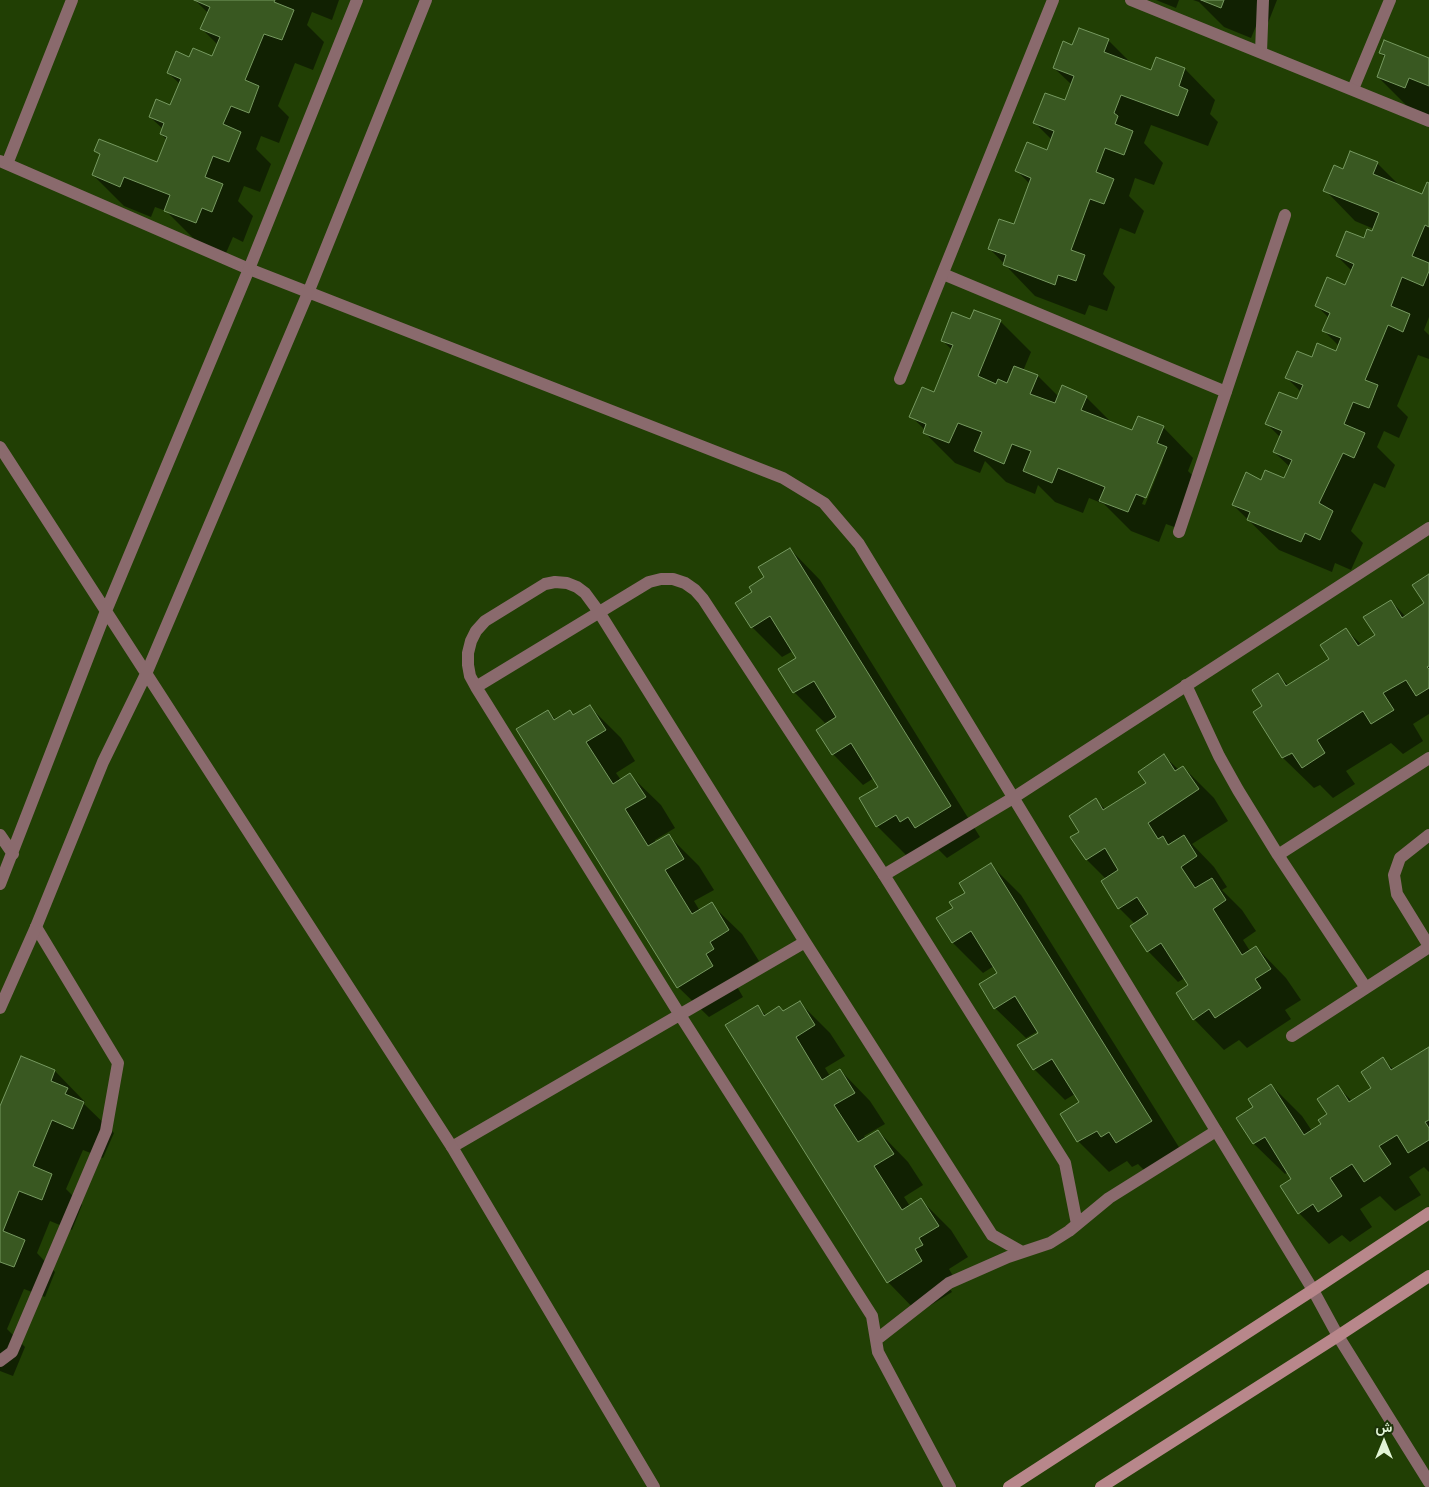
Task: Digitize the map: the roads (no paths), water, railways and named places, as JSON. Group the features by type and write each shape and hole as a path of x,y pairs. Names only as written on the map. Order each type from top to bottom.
{"street":[{"path":"72,0 3,163 308,293 783,478 824,503 859,544 1313,1290 1338,1336 1429,1482"},
{"path":"0,884 106,611 357,0"},
{"path":"0,1008 36,927 104,762 146,674 308,293 426,0"},
{"path":"900,379 1053,0"},
{"path":"1131,0 1429,121"},
{"path":"1260,52 1263,0"},
{"path":"1353,89 1390,0"},
{"path":"1178,532 1285,215"},
{"path":"942,274 1226,392"},
{"path":"0,447 452,1148 654,1487"},
{"path":"884,875 1013,798 1429,528"},
{"path":"476,688 648,582 672,579 685,583 695,590 703,599 884,875 1065,1163 1077,1224"},
{"path":"950,1487 878,1352 872,1316 680,1015 476,688 470,676 468,653 476,631 485,621 545,584 555,582 566,583 577,586 585,593 599,612 805,942 992,1235 1022,1252"},
{"path":"1186,685 1219,756 1278,855 1366,988"},
{"path":"1278,855 1429,758"},
{"path":"0,835 13,854"},
{"path":"1292,1036 1429,946 1397,894 1394,875 1400,858 1428,839"},
{"path":"0,1361 12,1352 106,1131 118,1063 36,927"},
{"path":"452,1148 805,942"},
{"path":"876,1340 949,1282 1022,1252 1050,1243 1109,1198 1216,1131"},
{"path":"1009,1487 1429,1213"},
{"path":"1101,1487 1429,1276"}]}
